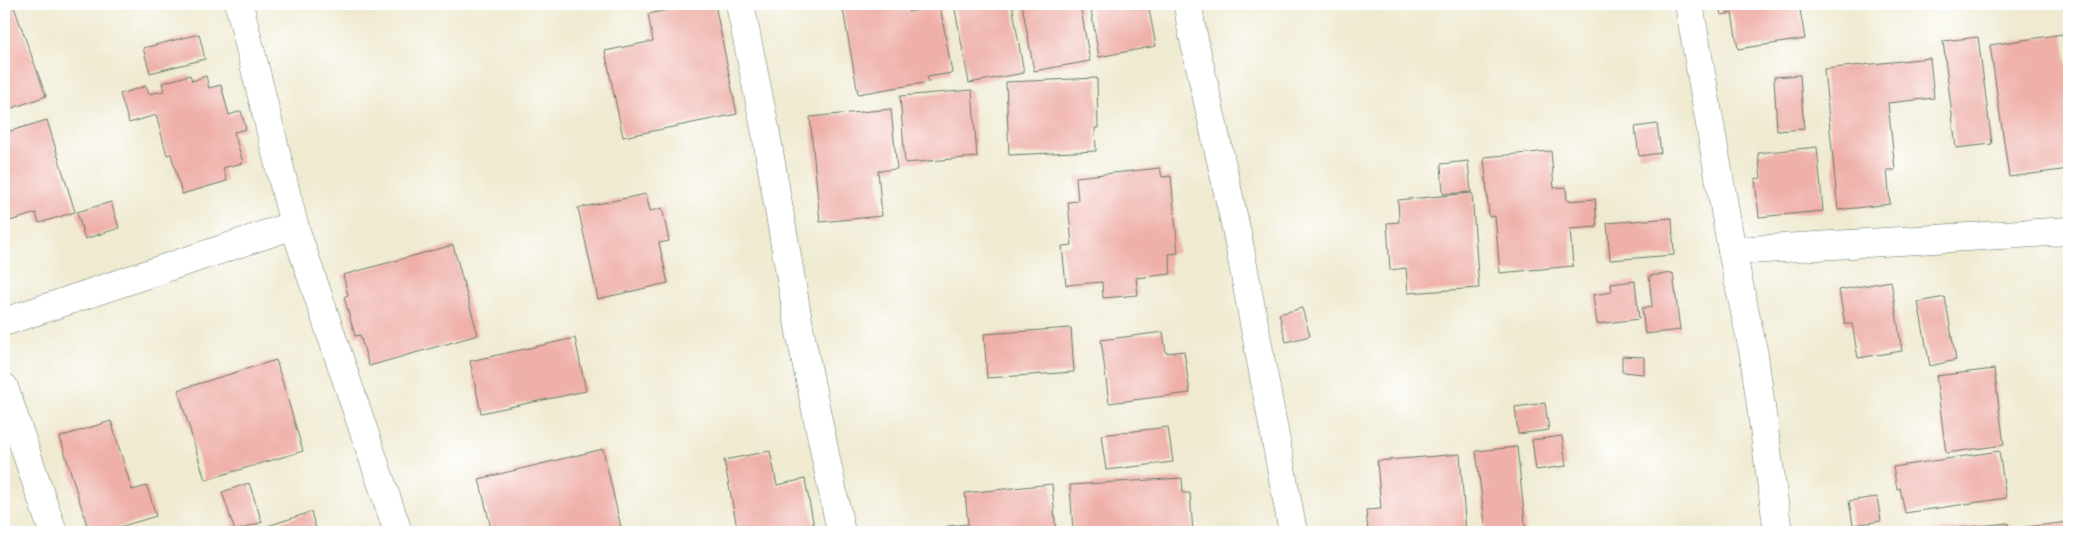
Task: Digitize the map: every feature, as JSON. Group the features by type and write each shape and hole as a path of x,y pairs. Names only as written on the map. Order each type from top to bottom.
{"street":[{"path":"239,4 294,225 398,532"},
{"path":"740,4 765,128 800,332 842,532"},
{"path":"1188,4 1190,26 1237,234 1293,532"},
{"path":"1689,4 1732,251 1754,355 1778,532"},
{"path":"4,322 294,225"},
{"path":"1732,251 2069,231"},
{"path":"4,387 53,532"}],"building":[{"path":"4,4 13,4 46,96 4,111"},
{"path":"698,4 715,4 737,114 623,137 605,51 653,41 648,14"},
{"path":"842,4 907,4 908,12 940,6 952,73 927,77 929,82 858,94"},
{"path":"954,4 1012,4 1024,73 969,83"},
{"path":"1022,4 1080,4 1090,61 1034,71"},
{"path":"1090,4 1148,4 1156,46 1099,57"},
{"path":"1719,4 1799,4 1805,39 1738,49 1732,13 1721,15"},
{"path":"199,34 205,59 150,73 143,48"},
{"path":"2063,34 2069,75 2069,169 2009,177 1990,45"},
{"path":"1978,37 1992,144 1956,148 1943,41"},
{"path":"1930,58 1934,98 1888,103 1895,170 1887,170 1890,204 1838,210 1824,69"},
{"path":"190,75 192,81 206,76 209,88 221,85 229,115 241,111 246,129 234,132 243,163 223,168 227,181 182,194 171,154 167,155 156,115 129,123 120,94 146,86 149,94 164,91 162,83"},
{"path":"1800,75 1804,129 1777,131 1774,77"},
{"path":"1097,78 1098,128 1095,128 1096,151 1009,155 1006,82"},
{"path":"972,90 977,157 905,163 900,96"},
{"path":"891,109 897,169 878,171 882,216 820,222 810,117"},
{"path":"47,120 75,212 39,223 36,213 4,223 4,133"},
{"path":"1657,124 1661,153 1639,156 1635,127"},
{"path":"1817,147 1823,211 1759,217 1755,179 1761,178 1758,153"},
{"path":"1551,151 1554,188 1566,187 1567,201 1595,199 1597,227 1570,229 1573,266 1500,273 1495,216 1489,217 1484,157"},
{"path":"1468,161 1471,192 1443,194 1441,164"},
{"path":"1160,168 1162,177 1171,176 1178,253 1169,254 1171,274 1136,278 1138,295 1103,298 1102,282 1066,285 1062,246 1072,245 1068,202 1078,201 1076,177"},
{"path":"1472,193 1479,288 1408,293 1406,268 1390,270 1387,223 1399,222 1398,200"},
{"path":"646,194 650,211 662,208 669,241 659,243 668,283 598,299 578,208"},
{"path":"111,202 119,228 85,239 77,212"},
{"path":"1672,218 1674,255 1610,260 1607,223"},
{"path":"453,245 478,335 369,366 360,335 355,336 344,297 348,295 343,275"},
{"path":"1673,273 1680,330 1645,334 1642,308 1652,307 1649,276"},
{"path":"1635,281 1639,319 1597,324 1593,295 1612,292 1611,284"},
{"path":"1891,281 1902,351 1858,358 1852,324 1845,324 1839,290"},
{"path":"1945,297 1956,360 1930,366 1918,302"},
{"path":"1302,308 1310,336 1286,342 1279,314"},
{"path":"1071,328 1074,372 987,378 984,334"},
{"path":"1163,332 1166,353 1184,351 1190,393 1109,403 1101,340"},
{"path":"575,338 586,391 481,413 470,361"},
{"path":"1622,356 1644,357 1644,374 1622,372"},
{"path":"276,360 303,451 205,480 178,390"},
{"path":"1994,369 2004,445 1946,453 1936,376"},
{"path":"1545,403 1549,430 1518,434 1515,407"},
{"path":"111,421 132,490 147,486 156,516 103,532 89,532 60,437"},
{"path":"1168,427 1173,462 1106,470 1101,435"},
{"path":"1562,436 1566,466 1536,470 1532,440"},
{"path":"1517,447 1526,532 1486,532 1476,451"},
{"path":"603,449 622,532 492,532 479,479"},
{"path":"770,451 777,485 805,479 815,532 738,532 724,460"},
{"path":"1999,451 2006,498 1905,513 1900,488 1897,489 1893,467"},
{"path":"1460,454 1466,532 1368,532 1366,510 1381,509 1377,461"},
{"path":"1182,478 1183,493 1190,493 1193,532 1073,532 1070,485"},
{"path":"249,483 262,522 235,531 222,492"},
{"path":"1052,484 1056,532 948,532 947,526 968,524 965,493"},
{"path":"1877,497 1881,521 1853,525 1849,501"},
{"path":"311,512 317,532 249,532"},
{"path":"2069,522 2069,532 2027,532 2026,527"},
{"path":"2008,523 2009,532 1929,532 1929,531"}]}
